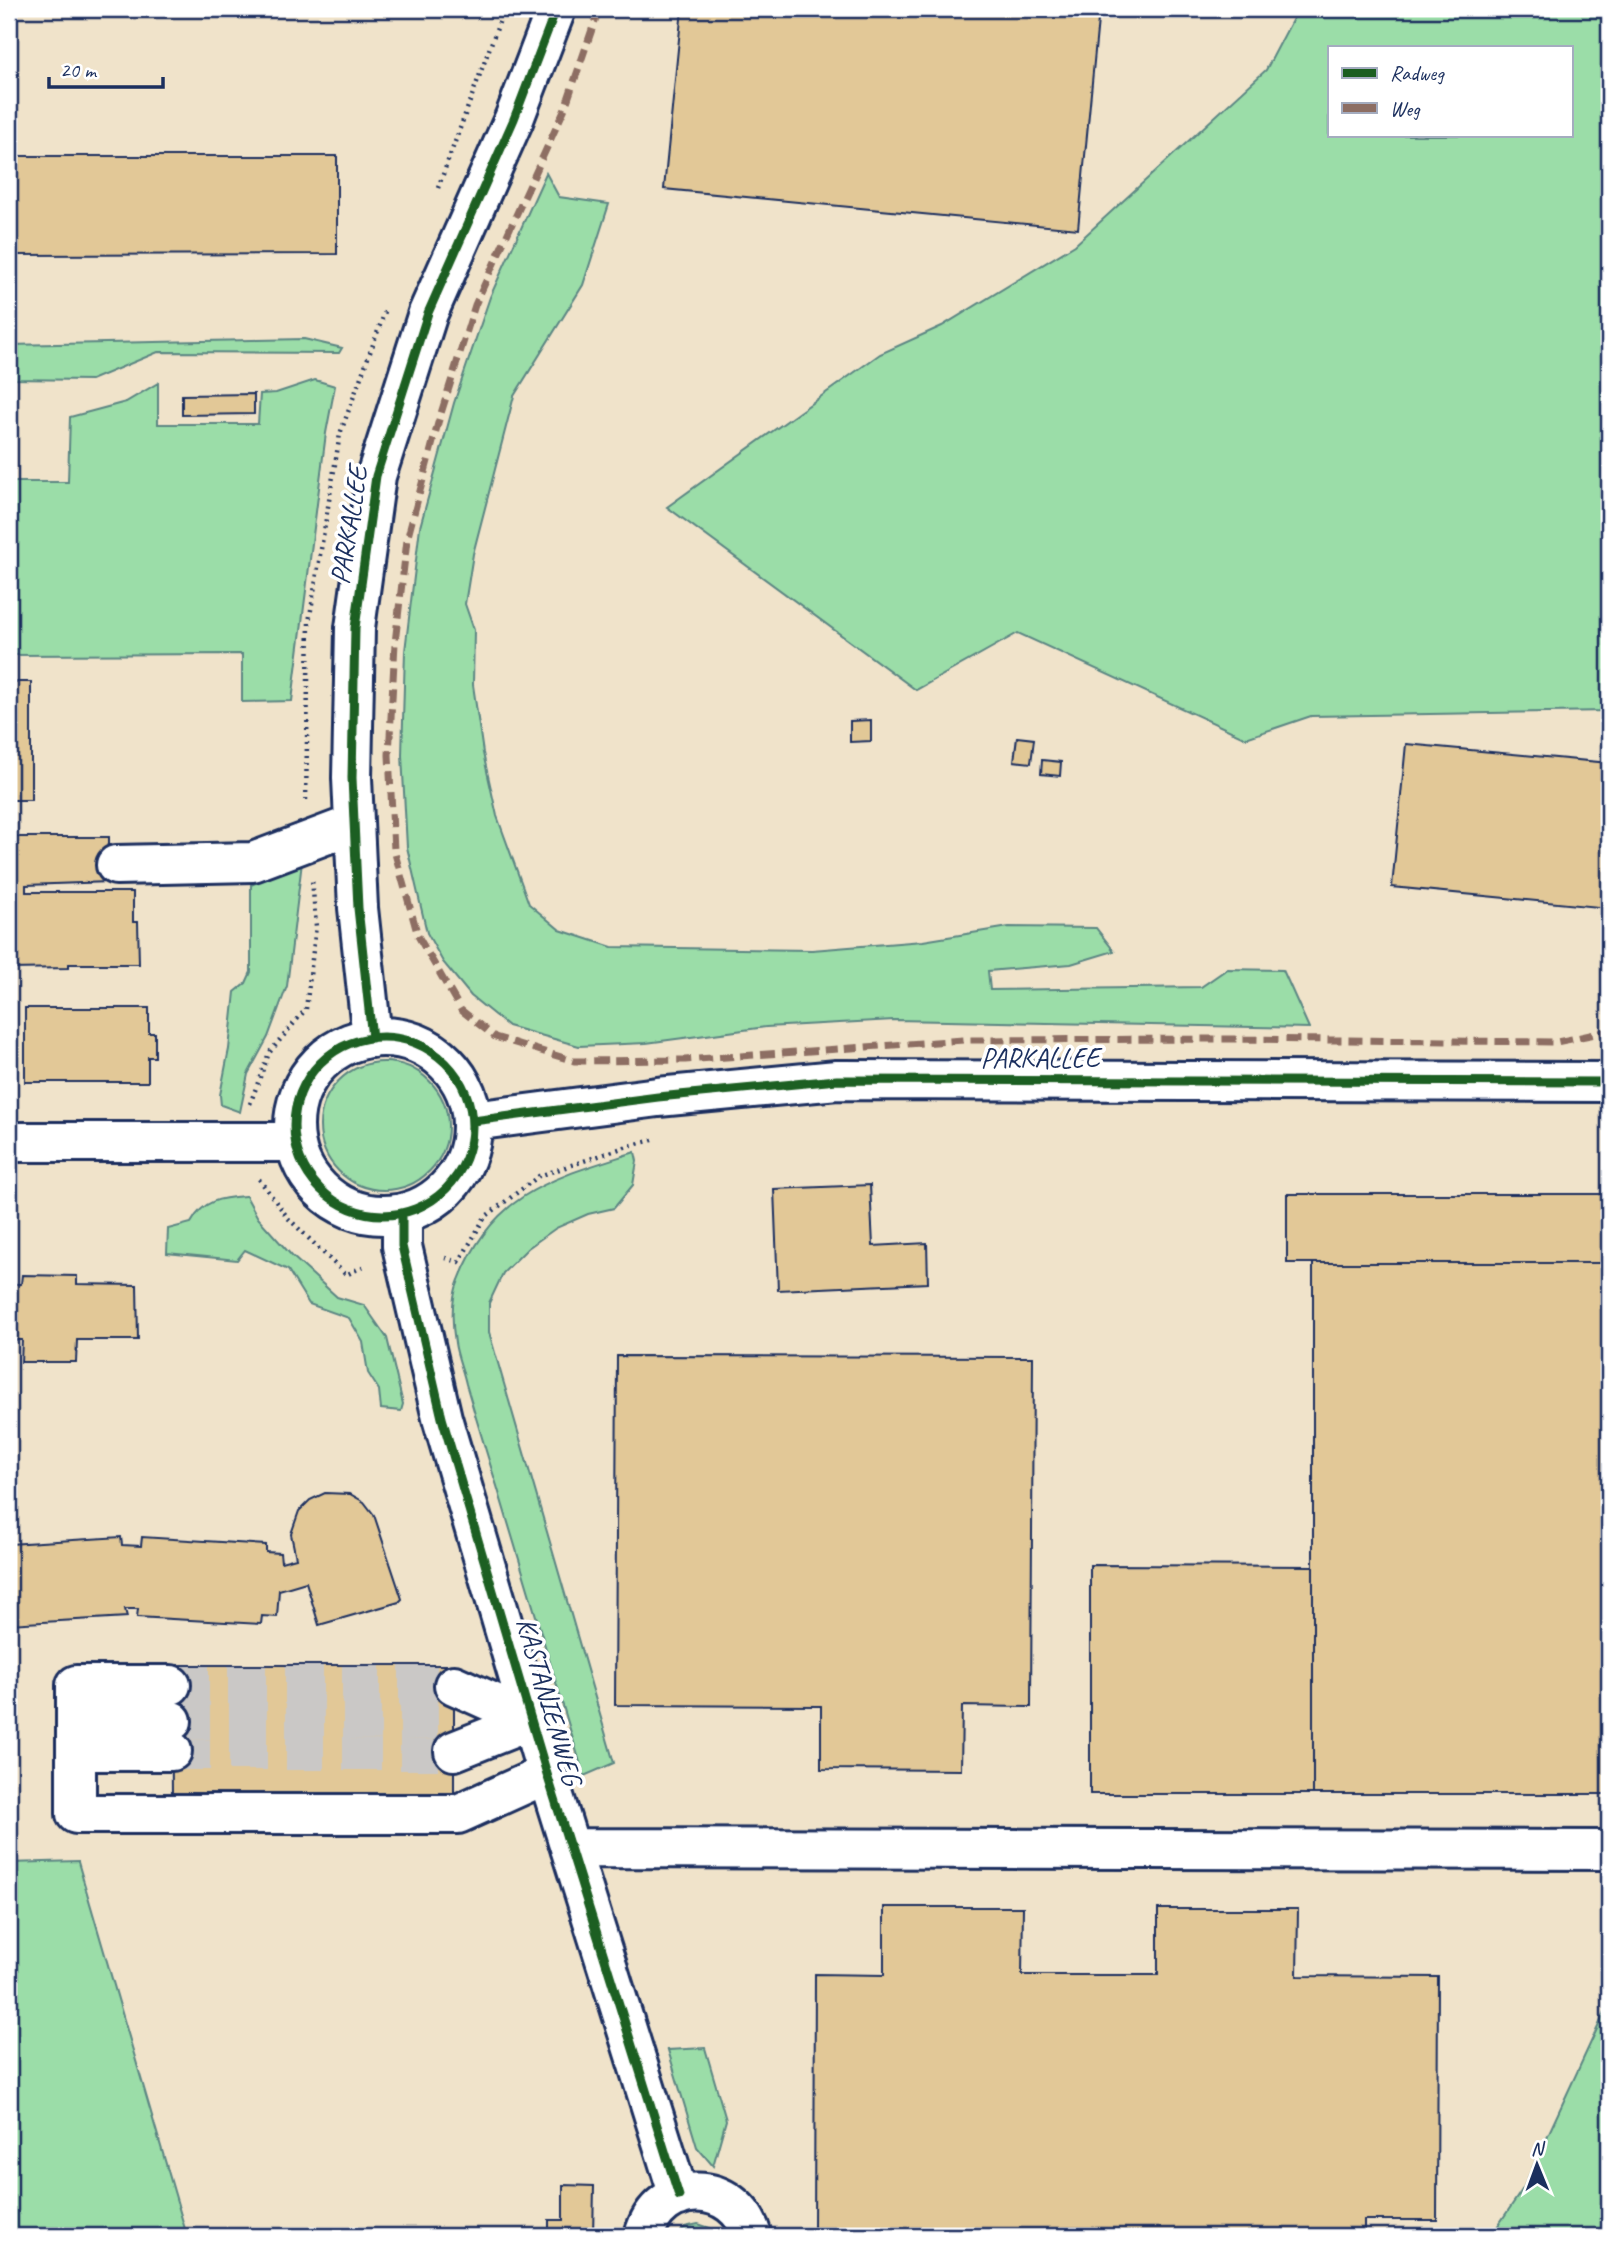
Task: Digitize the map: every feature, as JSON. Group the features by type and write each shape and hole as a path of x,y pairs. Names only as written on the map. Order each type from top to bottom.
{"street":[{"name":"PARKALLEE","path":"372,1038 358,908 352,778 355,628 376,475 428,313 514,119 556,9"},
{"path":"116,865 253,862 354,824"},
{"path":"372,1038 402,1039 429,1049 451,1068 467,1093 473,1121 470,1152 455,1180 402,1230 374,1216 345,1208 322,1191 304,1168 295,1142 295,1112 304,1084 329,1056 345,1046 372,1038"},
{"name":"PARKALLEE","path":"473,1121 658,1097 837,1080 1609,1082"},
{"path":"9,1142 295,1142"},
{"name":"KASTANIENWEG","path":"402,1230 442,1418 547,1774 679,2196"},
{"path":"76,1736 172,1719 76,1685 76,1736 76,1837 474,1837 547,1774"},
{"path":"532,1720 454,1719 532,1720"},
{"path":"570,1848 1609,1850"},
{"path":"644,2236 648,2224 660,2207 679,2196 700,2192 731,2202 745,2218 752,2236"}],"path":[{"path":"437,191 504,9"},
{"path":"390,299 379,322 340,434 309,622 306,816 316,926 306,1009 269,1053 247,1109 252,1169 288,1218 346,1275 402,1230 459,1262 485,1217 539,1176 628,1146 666,1137"}],"shaded area":[{"path":"9,9 1325,9 1293,108 1609,667 1609,2236 96,2236 9,1974"}],"green space":[{"path":"1298,9 1609,9 1609,711 1311,716 1246,738 1018,633 916,690 667,507 880,354 942,326 1075,245 1266,70"},
{"path":"546,173 559,197 609,204 583,285 514,396 473,554 465,604 474,630 473,685 483,753 497,816 529,904 560,930 612,947 812,950 923,941 1009,927 1096,928 1114,951 1071,964 988,971 990,990 1201,987 1227,969 1283,970 1309,1028 894,1020 766,1027 646,1043 579,1046 508,1026 471,996 443,962 427,933 407,847 402,755 405,651 420,527 454,403 490,297"},
{"path":"304,339 342,348 339,353 158,352 91,380 9,379 9,345"},
{"path":"315,380 335,386 326,433 292,701 242,702 242,654 9,655 9,482 68,482 70,417 126,402 158,383 158,424 258,424 260,394 276,393"},
{"path":"302,862 287,986 268,1037 248,1074 240,1112 221,1105 220,1095 229,1049 235,992 246,983 251,972 251,885"},
{"path":"384,1062 409,1066 430,1080 444,1101 448,1126 444,1151 430,1172 409,1186 384,1190 359,1186 338,1172 324,1151 320,1126 324,1101 338,1080 359,1066"},
{"path":"635,1152 637,1161 633,1185 614,1208 588,1214 556,1228 528,1248 503,1273 489,1303 489,1332 614,1763 584,1776 457,1353 453,1303 456,1287 473,1250 489,1227 508,1208 553,1181"},
{"path":"246,1196 258,1218 292,1256 337,1297 364,1305 387,1338 403,1404 401,1411 381,1409 379,1390 368,1373 363,1342 349,1318 309,1304 288,1270 245,1250 237,1260 167,1253 168,1229 191,1223 202,1209 214,1201"},
{"path":"78,1861 187,2236 9,2236 9,1863"},
{"path":"1609,2003 1609,2236 1491,2236 1524,2187"},
{"path":"705,2048 726,2120 713,2166 697,2147 668,2050"},
{"path":"698,2224 710,2228 717,2236 677,2236 685,2227"}],"building":[{"path":"682,9 1099,9 1078,229 664,189"},
{"path":"9,156 337,156 337,254 9,255"},
{"path":"254,394 254,414 182,415 182,395"},
{"path":"9,682 31,682 31,800 9,800"},
{"path":"871,720 871,741 850,742 850,721"},
{"path":"1017,737 1034,739 1031,763 1014,761"},
{"path":"1406,744 1609,763 1609,908 1392,887"},
{"path":"1042,760 1061,762 1060,776 1041,774"},
{"path":"9,837 109,837 109,882 26,885 26,892 133,892 133,922 138,922 139,964 69,964 69,968 9,969"},
{"path":"25,1008 149,1008 149,1033 155,1033 155,1057 148,1057 148,1082 25,1082"},
{"path":"870,1185 873,1246 927,1243 928,1283 778,1290 774,1189"},
{"path":"1287,1194 1604,1194 1604,1263 1287,1263"},
{"path":"1313,1263 1609,1263 1609,1794 1313,1794"},
{"path":"22,1275 77,1276 77,1284 137,1285 138,1340 77,1340 76,1362 21,1362 22,1340 9,1340 9,1284 21,1284"},
{"path":"617,1356 1033,1357 1031,1707 962,1706 961,1770 821,1769 821,1706 615,1705"},
{"path":"325,1493 350,1494 364,1502 374,1515 402,1599 399,1602 319,1625 306,1582 279,1590 277,1617 262,1616 261,1624 137,1617 138,1609 125,1609 127,1617 9,1624 9,1544 121,1537 122,1545 141,1546 142,1537 266,1545 266,1552 280,1553 281,1562 296,1558 291,1534 299,1511 310,1500"},
{"path":"1090,1565 1313,1566 1313,1794 1090,1794"},
{"path":"171,1665 454,1665 454,1796 172,1796"},
{"path":"884,1907 1023,1907 1022,1975 1158,1975 1158,1909 1298,1909 1297,1976 1438,1977 1437,2220 1364,2220 1364,2236 814,2236 815,1974 884,1975"},
{"path":"563,2185 594,2186 593,2236 549,2236 549,2220 563,2220"}],"tunnel":[{"path":"171,1685 454,1685"},
{"path":"172,1721 454,1720"},
{"path":"172,1751 454,1751"}],"marked path":[{"path":"599,9 565,108 475,305 438,423 407,540 395,643 389,755 394,850 418,936 461,1010 495,1037 574,1061 685,1060 964,1040 1557,1042 1609,1031"}],"cycle path":[{"path":"372,1038 358,908 352,778 355,628 376,476 428,313 514,119 556,9"},
{"path":"383,1037 417,1044 446,1063 465,1092 472,1126 465,1160 446,1189 417,1208 383,1215 349,1208 320,1189 301,1160 294,1126 301,1092 320,1063 349,1044 383,1037"},
{"path":"473,1121 658,1097 837,1080 1609,1082"},
{"path":"402,1214 402,1246 442,1418 547,1774 679,2196"}]}
